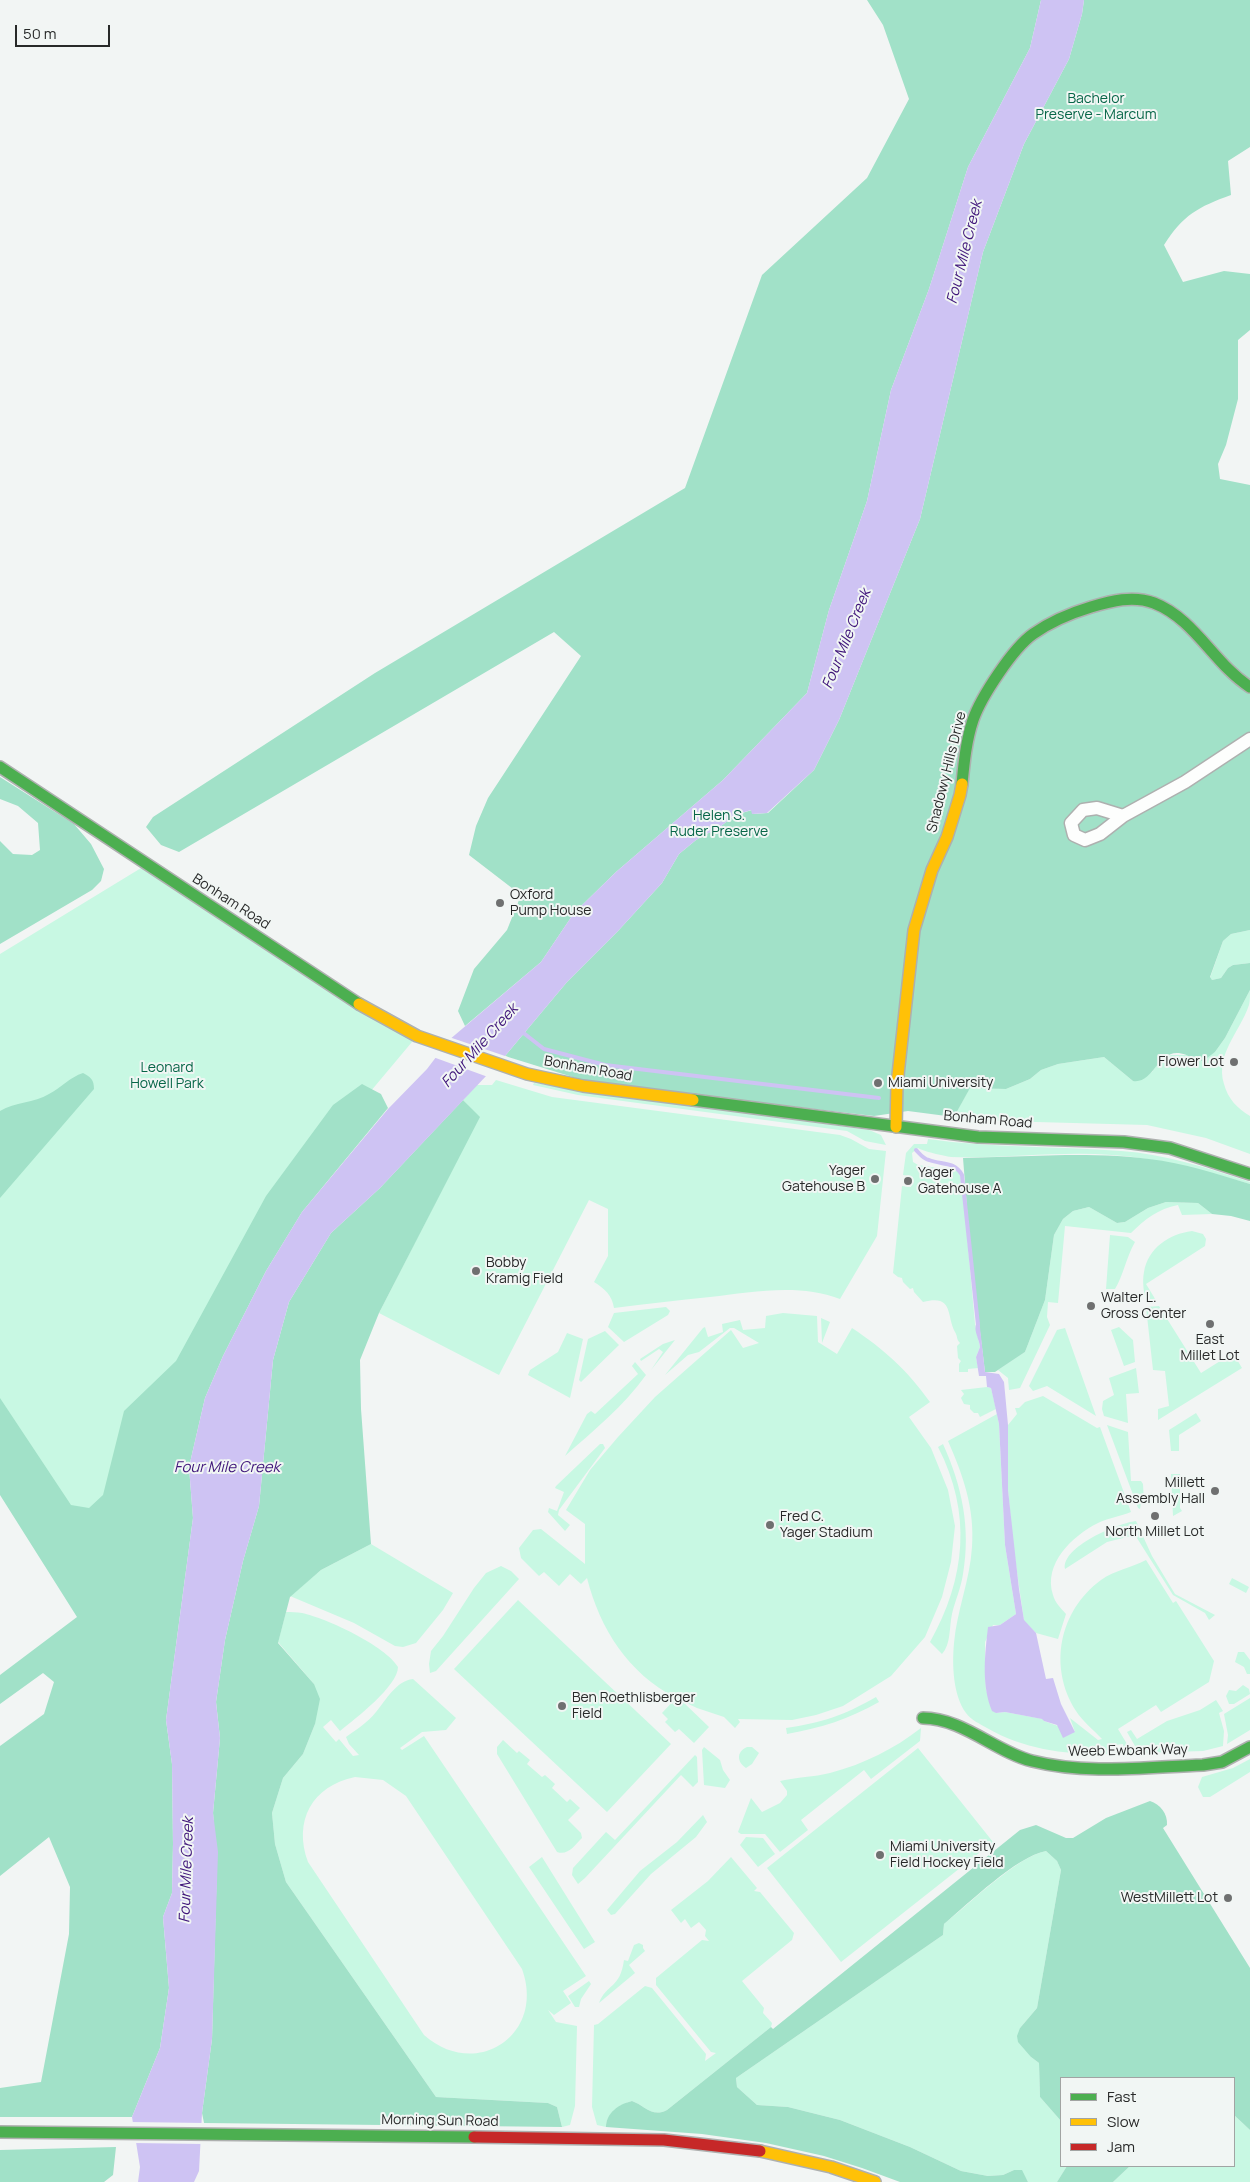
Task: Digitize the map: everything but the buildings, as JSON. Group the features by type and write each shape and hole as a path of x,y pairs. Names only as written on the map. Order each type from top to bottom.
{"street":[{"name":"Shadowy Hills Drive","path":"896,1126 897,1084 914,930 932,870 947,837 960,796 967,742 973,719 991,686 1018,648 1033,634 1074,612 1110,601 1134,599 1153,603 1177,615 1223,664 1250,687"},
{"path":"1123,816 1185,782 1250,739"},
{"name":"Bonham Road","path":"0,766 338,991 417,1036 507,1067 583,1086 978,1137 1133,1143 1170,1148 1250,1174"},
{"name":"Weeb Ewbank Way","path":"923,1718 937,1718 955,1725 1030,1761 1081,1769 1203,1765 1222,1762 1250,1747"},
{"name":"Morning Sun Road","path":"0,2132 228,2133 664,2140 766,2152 831,2167 875,2182"}],"green space":[{"path":"867,0 1041,0 1030,48 968,167 929,289 891,390 867,501 829,610 807,693 723,780 616,872 574,913 541,962 465,1026 458,1011 474,969 507,930 521,895 469,855 476,826 488,798 581,656 554,632 179,852 161,845 146,827 153,817 375,673 685,488 762,275 867,178 909,99 883,25"},
{"name":"Bachelor Preserve - Marcum","path":"1084,0 1250,0 1250,147 1228,161 1231,195 1192,213 1178,226 1164,245 1183,282 1224,271 1250,274 1250,330 1238,340 1238,399 1226,445 1218,464 1220,479 1250,485 1250,930 1231,934 1223,941 1210,977 1212,980 1221,978 1228,968 1233,965 1250,963 1250,990 1225,1038 1215,1052 1203,1061 1197,1061 1184,1054 1174,1053 1166,1057 1148,1076 1141,1080 1133,1081 1104,1057 1058,1064 1041,1070 1030,1079 1006,1089 970,1088 954,1117 908,1111 874,1116 592,1083 505,1056 567,982 662,883 679,854 696,840 721,826 735,815 752,810 752,814 768,813 814,770 839,720 920,519 983,252 1024,144 1069,59 1082,14"},
{"path":"0,777 74,824 91,844 104,869 101,881 92,890 0,944 0,841 13,854 32,855 40,850 38,823 18,806 0,799"},
{"name":"Leonard Howell Park","path":"146,865 417,1036 267,1215 82,1571 0,1451 0,954"},
{"path":"1250,930 1250,963 1233,965 1228,968 1221,978 1212,980 1210,978 1223,941 1231,934"},
{"path":"1250,990 1249,1005 1226,1053 1222,1073 1224,1084 1231,1099 1241,1110 1250,1116 1250,1154 1206,1138 1147,1125 999,1121 954,1117 970,1087 1006,1089 1030,1079 1041,1070 1058,1064 1104,1057 1133,1081 1152,1072 1161,1059 1171,1055 1188,1055 1197,1061 1215,1052 1225,1038"},
{"path":"83,1073 92,1079 94,1089 0,1198 0,1111 43,1097"},
{"path":"496,1080 552,1097 840,1135 869,1149 886,1151 877,1236 840,1299 808,1291 775,1290 614,1308 612,1299 594,1282 608,1256 608,1209 589,1200 499,1375 379,1313 479,1117 463,1100 476,1085 492,1085"},
{"path":"534,1083 869,1130 881,1135 886,1145 865,1141 847,1131 578,1095 533,1085"},
{"path":"362,1084 381,1094 388,1108 302,1212 266,1271 223,1356 205,1398 189,1467 193,1518 166,1720 172,1764 173,1844 172,1893 163,1917 169,1988 160,2048 132,2117 0,2117 0,2088 41,2082 69,1934 70,1887 49,1837 0,1876 0,1746 44,1714 54,1682 43,1673 0,1704 0,1675 77,1617 0,1495 0,1398 71,1505 89,1508 103,1495 124,1411 176,1361 266,1196 333,1105"},
{"path":"463,1100 480,1117 379,1313 360,1360 361,1409 371,1544 321,1570 290,1597 278,1643 314,1684 320,1699 315,1724 303,1754 283,1778 272,1813 275,1844 286,1882 436,2097 548,2103 557,2107 562,2127 204,2123 202,2113 212,2039 217,1863 213,1813 220,1738 216,1702 225,1640 243,1561 259,1506 273,1360 289,1302 331,1233 380,1188"},
{"path":"928,1139 976,1144 1097,1149 1154,1155 1202,1167 1250,1182 1250,1184 1181,1166 1147,1159 1112,1155 951,1157 918,1148 912,1153 913,1162 918,1165 958,1171 962,1180 975,1324 980,1347 976,1357 978,1368 968,1369 968,1372 959,1372 961,1361 958,1358 957,1346 960,1343 944,1303 933,1300 923,1302 914,1292 913,1288 910,1289 903,1282 902,1278 893,1273 902,1186 911,1187 913,1177 903,1175 906,1153 914,1144 927,1144"},
{"path":"1065,1155 1118,1156 1175,1163 1250,1184 1250,1221 1212,1214 1198,1203 1166,1202 1148,1208 1125,1222 1117,1223 1089,1207 1073,1211 1063,1219 1054,1235 1045,1300 1025,1352 995,1372 985,1372 971,1259 963,1158"},
{"path":"1166,1202 1198,1203 1212,1214 1182,1215 1178,1205 1152,1215 1131,1233 1065,1226 1058,1303 1048,1302 1047,1317 1050,1325 1020,1388 1009,1390 1008,1378 998,1370 1025,1352 1045,1300 1054,1235 1063,1219 1073,1211 1089,1207 1117,1223 1125,1222 1148,1208"},
{"path":"1192,1231 1203,1234 1206,1239 1205,1246 1146,1284 1157,1302 1146,1303 1143,1276 1150,1256 1155,1249 1168,1239 1175,1235"},
{"path":"1110,1235 1128,1237 1135,1242 1115,1289 1106,1289"},
{"path":"1159,1306 1201,1373 1233,1353 1242,1368 1158,1420 1158,1409 1169,1406 1165,1371 1153,1370 1146,1307"},
{"path":"666,1307 670,1311 668,1315 624,1342 608,1327 614,1313"},
{"name":"Fred C. Yager Stadium","path":"783,1313 817,1316 818,1342 837,1354 852,1328 895,1361 930,1402 909,1417 931,1448 948,1490 955,1526 951,1562 942,1597 925,1637 891,1676 843,1706 816,1715 792,1720 738,1719 740,1722 735,1728 724,1717 682,1701 709,1727 694,1743 679,1729 675,1732 665,1722 668,1719 662,1713 676,1698 644,1676 618,1648 600,1615 587,1578 581,1584 570,1574 559,1586 544,1572 539,1576 521,1558 519,1548 533,1530 541,1529 585,1564 585,1524 566,1510 590,1470 655,1397 731,1330 743,1348 759,1343 734,1328 730,1328 699,1352 688,1355 665,1375 703,1328 705,1327 708,1337 723,1332 722,1324 740,1320 743,1330 765,1328 766,1316"},
{"path":"821,1318 830,1322 822,1343"},
{"path":"1119,1327 1133,1340 1135,1362 1124,1366 1111,1330"},
{"path":"1065,1328 1096,1416 1047,1386 1033,1391 1029,1386 1057,1330"},
{"path":"605,1331 619,1345 581,1382 579,1380 588,1339"},
{"path":"567,1333 583,1339 570,1398 528,1375 530,1370 558,1352"},
{"path":"675,1340 651,1370 663,1352 659,1349 641,1361 640,1359 663,1344"},
{"path":"635,1362 646,1375 618,1408 565,1456 587,1414 591,1411 595,1414 638,1374 632,1366"},
{"path":"1136,1368 1139,1393 1126,1394 1128,1423 1104,1416 1102,1409 1103,1401 1114,1395 1109,1378"},
{"path":"991,1388 996,1409 980,1417 978,1413 974,1413 970,1409 970,1405 964,1404 961,1398 964,1394 961,1390"},
{"path":"1043,1396 1097,1428 1100,1427 1131,1512 1102,1521 1079,1535 1062,1552 1056,1562 1052,1572 1051,1584 1053,1595 1066,1614 1058,1639 1036,1633 1024,1621 1013,1544 1008,1490 1008,1425 1017,1414 1015,1408 1019,1408 1025,1402"},
{"path":"1196,1413 1201,1421 1179,1435 1179,1451 1171,1451 1169,1430"},
{"path":"997,1414 1005,1545 1016,1614 1000,1625 993,1625 985,1642 986,1690 996,1713 1005,1712 1043,1719 1075,1732 1070,1718 1098,1740 1102,1739 1079,1715 1067,1694 1062,1676 1062,1641 1067,1623 1075,1607 1087,1593 1106,1577 1146,1560 1173,1603 1176,1601 1214,1661 1209,1682 1161,1712 1156,1705 1118,1729 1133,1754 1124,1753 1123,1744 1115,1745 1115,1754 1082,1754 1033,1747 1002,1736 973,1720 966,1713 958,1698 953,1670 954,1643 971,1559 972,1519 967,1492 948,1441"},
{"path":"1107,1425 1128,1432 1131,1481 1141,1481 1143,1484 1144,1503 1141,1503 1140,1509 1138,1508"},
{"path":"600,1444 603,1444 605,1448 559,1510 558,1515 570,1525 565,1531 548,1512 549,1508 557,1511 564,1492 555,1488"},
{"path":"943,1444 960,1491 966,1540 962,1579 952,1614 948,1641 942,1654 930,1642 951,1594 957,1570 960,1545 960,1521 956,1496 949,1472 938,1447"},
{"path":"1171,1474 1180,1474 1180,1508 1182,1511 1173,1516"},
{"path":"1136,1521 1152,1556 1175,1594 1215,1615 1209,1620 1205,1613 1173,1595 1135,1535 1107,1542 1065,1569 1066,1561 1081,1545 1105,1531"},
{"path":"371,1544 453,1593 443,1610 416,1643 403,1647 395,1646 354,1623 290,1596 321,1570"},
{"path":"501,1566 511,1571 519,1579 436,1671 430,1673 431,1651 486,1573"},
{"path":"1232,1578 1249,1587 1246,1593 1229,1584"},
{"name":"Ben Roethlisberger Field","path":"518,1600 671,1744 607,1812 454,1669"},
{"path":"286,1612 302,1613 340,1627 369,1642 381,1650 398,1667 396,1675 384,1692 347,1726 340,1731 331,1720 323,1727 336,1742 339,1739 353,1756 359,1755 349,1744 346,1737 362,1726 396,1687 407,1680 413,1679 456,1718 446,1730 422,1732 400,1748 402,1750 424,1736 586,1976 563,1991 571,2003 554,2015 548,2010 556,2022 577,2026 575,2106 570,2125 562,2127 557,2107 548,2103 436,2097 286,1882 275,1844 272,1813 283,1778 303,1754 315,1724 314,1684 278,1642","holes":["355,1777 383,1780 406,1796 522,1969 527,1993 524,2014 515,2031 502,2044 484,2052 465,2053 444,2048 424,2035 308,1862 303,1833 305,1819 317,1797 327,1788"]},
{"path":"1238,1652 1244,1652 1250,1660 1250,1674 1247,1674 1244,1667 1235,1662"},
{"path":"1243,1685 1249,1689 1250,1694 1234,1704 1229,1704 1226,1696 1229,1690 1236,1691"},
{"path":"876,1697 879,1702 846,1718 812,1729 787,1734 786,1728 810,1724 832,1717 854,1709"},
{"path":"1250,1698 1250,1730 1227,1744 1228,1735 1224,1714"},
{"path":"1216,1700 1223,1711 1219,1713 1224,1731 1223,1746 1203,1751 1139,1753 1127,1732 1131,1730 1137,1739 1167,1721 1200,1710"},
{"path":"921,1728 920,1741 871,1779 864,1770 801,1820 808,1830 780,1852 765,1834 741,1834 738,1832 751,1798 762,1812 780,1803 787,1795 787,1791 780,1781 824,1774 855,1765 900,1743"},
{"path":"503,1740 517,1753 519,1751 530,1760 527,1764 542,1777 545,1775 555,1784 552,1788 567,1802 570,1799 580,1808 568,1820 581,1833 582,1838 568,1851 557,1852 497,1754 497,1747"},
{"path":"704,1747 720,1760 723,1770 730,1780 725,1788 704,1785 702,1750"},
{"path":"747,1747 752,1747 759,1753 752,1764 746,1768 739,1760 739,1754"},
{"name":"Miami University Field Hockey Field","path":"918,1748 993,1842 841,1962 767,1868"},
{"path":"695,1755 697,1757 698,1782 693,1787 681,1775 578,1884 572,1875 573,1868 606,1832 615,1840"},
{"path":"1250,1759 1250,1772 1210,1797 1203,1797 1198,1787 1202,1777 1233,1768"},
{"path":"1150,1801 1157,1804 1163,1810 1167,1825 1163,1828 1250,1968 1250,2130 1235,2116 1235,2077 1060,2077 1060,2120 1040,2097 1039,2063 1018,2042 1017,2036 1020,2028 1037,2008 1061,1870 1057,1861 1046,1851 1021,1862 993,1882 944,1924 943,1935 736,2078 737,2087 757,2105 788,2107 840,2120 910,2147 961,2171 988,2176 1003,2175 1014,2170 1022,2170 1028,2182 900,2182 824,2156 766,2143 702,2134 606,2127 608,2117 614,2110 622,2104 632,2101 652,2112 657,2113 667,2110 771,2027 773,2029 1020,1830 1036,1825 1066,1838 1073,1838 1106,1818"},
{"path":"703,1815 707,1822 696,1837 651,1874 615,1914 611,1915 607,1910 640,1871 677,1842"},
{"path":"746,1837 763,1838 775,1854 758,1867 740,1845"},
{"path":"1046,1851 1057,1861 1061,1870 1037,2008 1020,2028 1031,2057 1039,2063 1040,2097 1060,2120 1060,2167 1066,2167 1057,2182 1028,2182 1021,2170 1014,2170 1003,2175 988,2176 961,2171 910,2147 840,2120 788,2107 757,2105 737,2087 736,2078 943,1935 944,1924 1008,1871 1035,1855"},
{"path":"542,1857 595,1942 584,1949 529,1867"},
{"path":"731,1857 757,1888 754,1891 760,1892 794,1933 792,1940 742,1981 764,2008 763,2013 772,2023 771,2027 667,2110 657,2113 652,2112 632,2101 614,2110 608,2118 606,2127 597,2125 592,2107 594,2025 598,2024 645,1986 652,1988 706,2054 705,2061 716,2053 711,2052 656,1985 656,1978 702,1940 709,1941 705,1936 706,1930 699,1922 691,1928 685,1919 681,1923 671,1910 708,1881"},
{"path":"639,1943 643,1945 645,1951 629,1965 635,1973 599,2003 620,1976 624,1960 628,1961 634,1945"},
{"path":"589,1981 591,1984 581,1999 579,2007 575,2007 568,1996"},
{"path":"1235,2116 1250,2130 1250,2182 1113,2182 1129,2167 1235,2167"},
{"path":"116,2147 113,2175 104,2182 0,2182 0,2150"},
{"path":"1066,2167 1129,2167 1113,2182 1057,2182"}],"water":[{"name":"Four Mile Creek","path":"1041,0 1084,0 1082,14 1069,59 1024,144 983,252 920,519 839,720 814,770 767,813 752,814 751,810 735,815 721,826 696,840 679,854 662,883 567,982 505,1056 380,1188 331,1233 289,1302 273,1360 259,1506 243,1561 225,1640 216,1702 220,1738 213,1813 218,1852 212,2039 202,2113 199,2171 194,2182 138,2182 140,2167 132,2117 160,2048 169,1988 163,1917 172,1893 173,1844 172,1764 166,1720 193,1518 189,1467 205,1398 223,1356 266,1271 302,1212 388,1109 427,1069 449,1040 541,962 574,913 616,872 723,780 807,693 829,610 867,501 891,390 929,289 968,167 1030,48"},
{"path":"979,1319 985,1372 999,1374 1004,1382 1008,1425 1008,1490 1024,1620 1036,1633 1046,1679 1053,1678 1061,1704 1075,1732 1063,1738 1057,1725 1042,1719 992,1711 986,1691 985,1669 988,1627 1000,1625 1016,1614 1005,1545 999,1424 991,1388 987,1387 986,1376 979,1376 976,1357 980,1347 976,1329"}],"pier":[{"path":"449,1037 508,1057 488,1077 433,1057"},
{"path":"131,2122 204,2123 203,2144 134,2143"}],"waterway":[{"path":"521,1031 544,1049 605,1065 879,1098"},
{"path":"916,1150 927,1159 955,1167 962,1175 978,1325"}],"traffic: fast":[{"path":"962,784 967,744 973,720 998,674 1016,650 1033,634 1083,609 1130,599 1154,603 1168,610 1181,620 1237,677 1250,687"},
{"path":"0,767 359,1004"},
{"path":"693,1100 978,1137 1124,1142 1170,1148 1250,1174"},
{"path":"923,1718 951,1723 1019,1757 1074,1768 1117,1769 1203,1765 1222,1762 1250,1747"},
{"path":"0,2132 474,2137"}],"traffic: slow":[{"path":"896,1127 897,1084 914,930 932,870 947,837 962,784"},
{"path":"359,1004 417,1036 527,1074 583,1086 693,1100"},
{"path":"760,2151 831,2167 875,2182"}],"traffic: jam":[{"path":"474,2137 664,2140 760,2151"}],"place":[{"name":"Oxford Pump House","path":"500,903"},
{"name":"Flower Lot","path":"1234,1062"},
{"name":"Miami University","path":"878,1083"},
{"name":"Yager Gatehouse B","path":"875,1179"},
{"name":"Yager Gatehouse A","path":"908,1181"},
{"name":"Bobby Kramig Field","path":"476,1271"},
{"name":"Walter L. Gross Center","path":"1091,1306"},
{"name":"East Millet Lot","path":"1210,1324"},
{"name":"Millett Assembly Hall","path":"1215,1491"},
{"name":"North Millet Lot","path":"1155,1516"},
{"name":"Fred C. Yager Stadium","path":"770,1525"},
{"name":"Ben Roethlisberger Field","path":"562,1706"},
{"name":"Miami University Field Hockey Field","path":"880,1855"},
{"name":"WestMillett Lot","path":"1228,1898"}],"park label":[{"name":"Helen S. Ruder Preserve","path":"719,824"}]}
